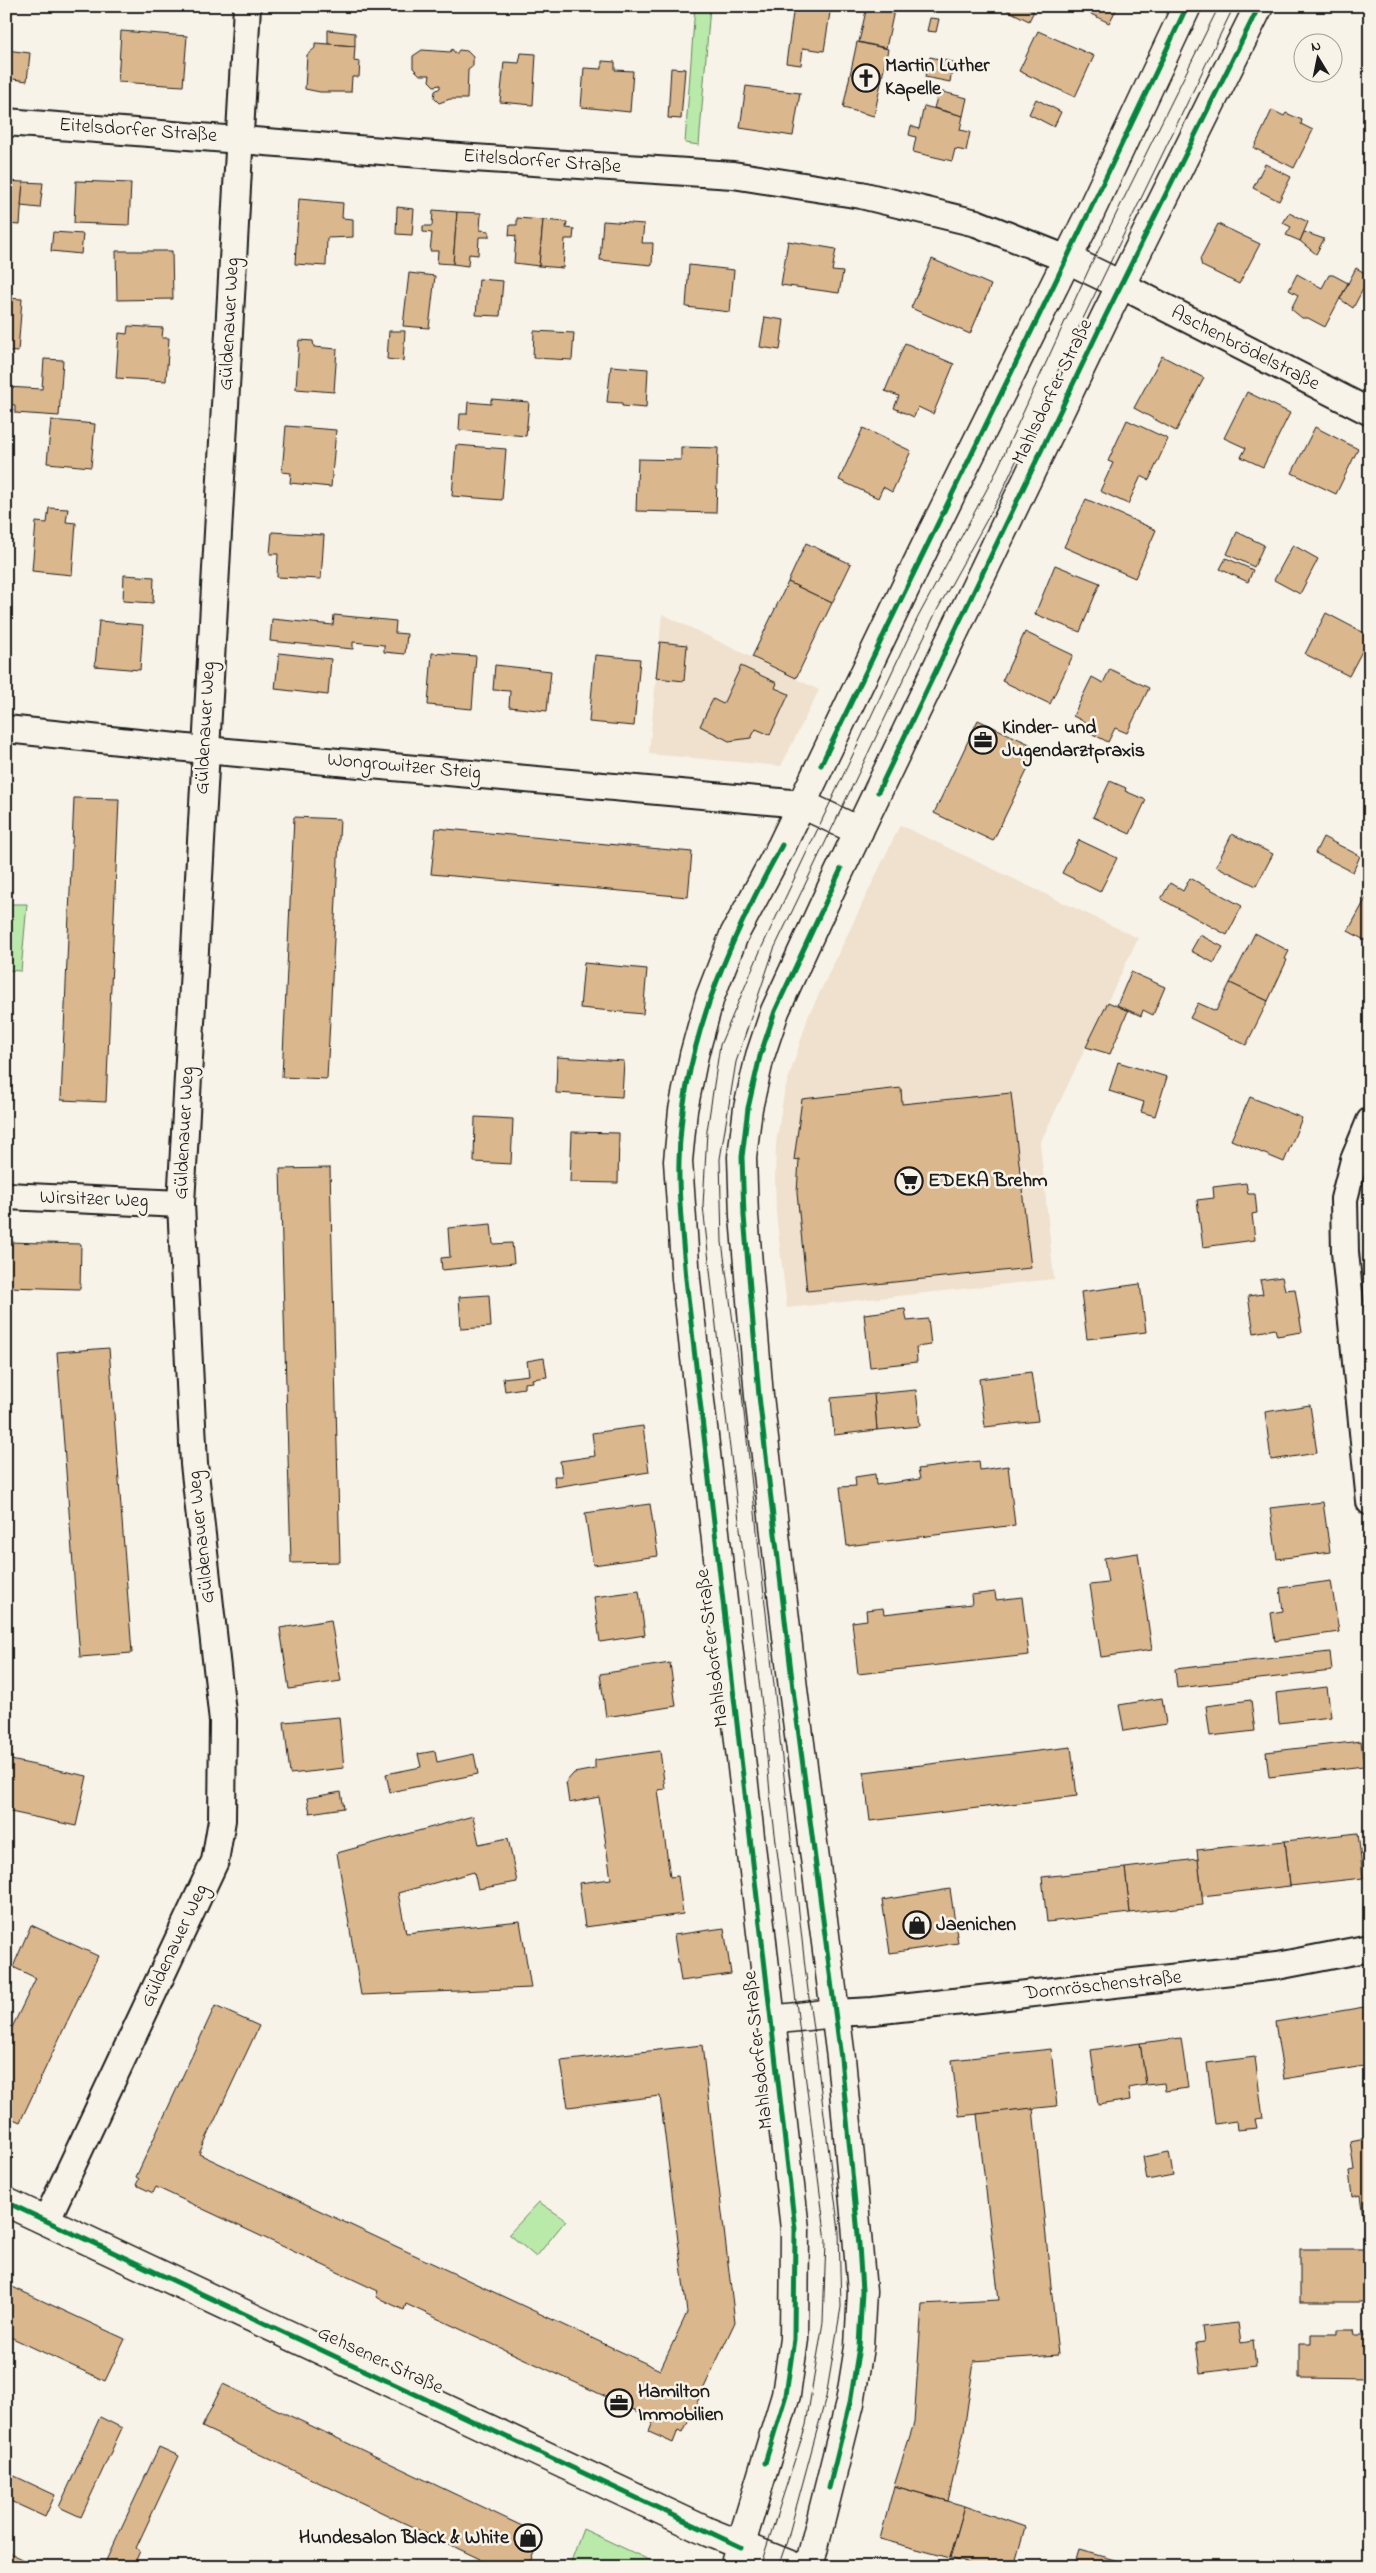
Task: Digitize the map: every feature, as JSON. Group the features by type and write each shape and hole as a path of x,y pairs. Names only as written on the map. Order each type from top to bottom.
{"main road":[{"name":"Mahlsdorfer Straße","path":"738,2557 786,2395 794,2339 795,2229 686,1279 678,1161 684,1110 694,1055 710,997 734,935 802,804 1187,6"},
{"name":"Mahlsdorfer Straße","path":"809,2567 850,2403 859,2348 862,2291 860,2245 835,2013 794,1697 760,1396 744,1216 742,1157 748,1108 760,1056 775,1011 859,831 1121,285 1259,6"},
{"path":"1067,258 1121,285"},
{"path":"802,804 859,831"},
{"path":"770,2020 835,2013"},
{"name":"Gehsener Straße","path":"6,2202 738,2557 795,2567"}],"street":[{"name":"Güldenauer Weg","path":"46,2220 215,1861 222,1820 223,1722 194,1464 181,1204 247,6"},
{"name":"Eitelsdorfer Straße","path":"6,122 472,158 732,175 880,199 976,224 1067,258"},
{"name":"Aschenbrödelstraße","path":"1121,285 1370,412"},
{"name":"Wongrowitzer Steig","path":"6,729 205,750 802,804"},
{"path":"1370,1121 1354,1160 1344,1199 1345,1252 1364,1382 1370,1502"},
{"name":"Wirsitzer Weg","path":"6,1196 181,1204"},
{"name":"Dornröschenstraße","path":"835,2013 873,2011 1276,1966 1370,1948"}],"shaded area":[{"path":"662,614 819,690 781,766 649,754"},
{"path":"900,825 1138,938 1040,1143 1054,1279 787,1308 776,1213 775,1179 776,1144 784,1093 808,1017"}],"green space":[{"path":"695,6 710,6 699,145 685,143"},
{"path":"6,904 27,904 21,971 6,970"},
{"path":"539,2202 566,2220 536,2257 509,2234"},
{"path":"583,2529 664,2567 569,2567"}],"building":[{"path":"794,6 831,6 824,51 803,48 801,65 786,63"},
{"path":"867,6 895,6 886,48 859,42"},
{"path":"1009,6 1023,6 1034,11 1029,21 1007,10"},
{"path":"1075,6 1118,6 1109,23"},
{"path":"930,18 939,19 936,32 927,31"},
{"path":"328,30 355,33 355,46 328,44"},
{"path":"121,31 187,36 183,86 118,82"},
{"path":"1038,31 1094,56 1075,97 1019,71"},
{"name":"Martin Luther Kapelle","path":"857,42 888,49 874,116 843,108"},
{"path":"315,43 355,46 354,61 360,62 359,77 352,77 351,92 320,92 305,89 307,55 315,48"},
{"path":"452,49 456,54 459,50 467,51 473,57 473,66 468,70 467,99 450,99 439,103 434,98 435,91 440,88 440,85 434,86 429,81 430,75 420,75 413,68 413,56 422,50 450,52"},
{"path":"6,50 30,53 27,81 6,78"},
{"path":"521,53 536,54 533,105 500,102 504,62 519,63"},
{"path":"930,57 953,62 950,82 925,77"},
{"path":"602,61 615,62 615,70 633,71 630,112 581,107 584,68 602,69"},
{"path":"671,68 685,69 681,119 668,118"},
{"path":"746,86 800,93 793,136 740,128"},
{"path":"939,91 967,98 963,116 934,108"},
{"path":"1036,99 1061,112 1054,127 1029,114"},
{"path":"924,106 963,116 960,130 970,132 966,151 955,149 952,161 913,152 916,137 909,135 911,126 919,129"},
{"path":"1272,110 1284,116 1286,113 1302,120 1301,124 1313,130 1294,168 1254,148"},
{"path":"1265,164 1291,177 1279,201 1253,188"},
{"path":"6,181 23,182 20,225 6,224"},
{"path":"76,181 131,183 129,225 74,223"},
{"path":"23,182 43,183 40,208 21,206"},
{"path":"299,199 343,203 342,218 353,219 353,237 327,238 326,266 295,264"},
{"path":"397,207 414,209 412,235 396,234"},
{"path":"433,210 457,212 453,264 437,263 438,251 430,251 432,233 423,232 423,226 432,226"},
{"path":"457,212 481,213 480,230 489,231 489,237 479,237 478,255 469,254 468,266 453,264"},
{"path":"1289,213 1308,222 1300,241 1286,235 1291,227 1283,223"},
{"path":"517,218 543,220 539,266 514,263 516,236 509,235 510,225 517,225"},
{"path":"543,220 567,222 566,228 574,229 573,239 565,239 563,268 539,266"},
{"path":"603,221 644,224 642,243 653,243 652,265 600,260"},
{"path":"1218,224 1260,244 1239,284 1202,266 1200,259"},
{"path":"53,232 83,234 81,254 51,251"},
{"path":"1304,232 1324,239 1316,254 1300,241"},
{"path":"788,241 836,249 832,271 843,272 839,293 781,285"},
{"path":"116,251 172,251 173,299 117,300"},
{"path":"932,259 991,285 970,334 911,308"},
{"path":"689,265 734,270 730,312 686,307"},
{"path":"1356,268 1370,276 1353,308 1340,299"},
{"path":"409,273 435,276 429,328 403,326"},
{"path":"1297,274 1322,288 1329,275 1333,275 1348,283 1325,327 1308,318 1302,318 1291,309 1298,295 1289,290"},
{"path":"479,279 503,281 500,316 476,315"},
{"path":"6,298 22,299 18,352 6,351"},
{"path":"765,317 784,320 780,350 760,347"},
{"path":"128,326 163,328 162,338 169,338 166,381 116,378 119,333 127,334"},
{"path":"389,331 405,331 403,361 387,359"},
{"path":"534,331 574,333 572,360 533,358"},
{"path":"299,340 313,341 314,347 337,349 334,392 296,389"},
{"path":"905,343 954,364 933,414 918,407 914,417 894,408 899,396 885,391"},
{"path":"1162,356 1204,378 1176,431 1134,408"},
{"path":"44,359 63,360 59,416 15,413 15,405 6,404 6,387 42,389"},
{"path":"611,366 648,369 646,408 622,406 622,403 607,402"},
{"path":"1247,392 1290,413 1263,467 1241,457 1246,448 1224,438"},
{"path":"491,399 529,402 526,436 459,430 460,414 467,414 468,402 491,404"},
{"path":"51,420 95,424 91,467 47,463"},
{"path":"1127,420 1168,439 1149,480 1141,476 1128,504 1100,491 1113,463 1108,461"},
{"path":"286,426 336,430 331,487 290,483 291,473 282,472"},
{"path":"1315,427 1358,449 1336,494 1292,473"},
{"path":"863,428 911,451 892,492 883,487 878,498 839,480"},
{"path":"456,445 506,449 502,500 452,496"},
{"path":"681,447 718,448 716,513 636,511 638,459 681,460"},
{"path":"1086,499 1156,530 1135,578 1064,547"},
{"path":"49,508 68,509 66,522 76,523 72,575 32,571 36,522 47,523"},
{"path":"272,532 324,535 321,579 277,577 278,554 270,554"},
{"path":"1237,532 1264,545 1254,567 1227,554"},
{"path":"806,543 851,564 832,603 788,582"},
{"path":"1293,545 1318,559 1300,594 1274,580"},
{"path":"1226,558 1253,570 1248,582 1220,569"},
{"path":"1055,565 1100,583 1080,632 1035,614"},
{"path":"124,575 154,577 153,603 123,601"},
{"path":"788,582 832,603 796,678 752,657"},
{"path":"1326,613 1370,636 1349,676 1305,654"},
{"path":"334,615 396,621 395,633 407,634 405,654 384,652 384,645 353,642 353,649 270,641 272,619 333,625"},
{"path":"99,621 143,625 140,670 95,666"},
{"path":"1025,632 1073,655 1050,704 1002,681"},
{"path":"660,642 687,645 684,681 656,678"},
{"path":"279,653 331,659 328,695 275,689"},
{"path":"432,653 476,656 472,709 428,705"},
{"path":"595,655 640,659 634,726 589,722"},
{"path":"495,665 551,671 547,711 509,707 510,691 493,690"},
{"path":"741,666 777,683 775,688 789,694 770,735 756,729 751,738 729,741 700,726 713,699 723,704"},
{"path":"1110,669 1149,688 1127,733 1115,728 1108,742 1083,729 1087,723 1073,716 1092,677 1103,683"},
{"path":"978,720 1038,748 993,841 934,813"},
{"path":"1110,781 1126,788 1125,791 1146,800 1130,834 1093,817"},
{"path":"74,798 119,799 106,1102 61,1100"},
{"path":"294,817 340,819 327,1079 282,1077"},
{"path":"436,828 692,852 688,897 431,874"},
{"path":"1232,834 1273,854 1256,886 1216,866"},
{"path":"1323,837 1360,856 1353,872 1315,853"},
{"path":"1079,840 1117,858 1100,892 1062,873"},
{"path":"1190,878 1242,906 1227,935 1161,899 1170,883 1183,891"},
{"path":"1370,891 1370,943 1348,931"},
{"path":"1255,933 1289,951 1285,959 1287,960 1268,1001 1230,983"},
{"path":"1200,935 1223,947 1214,963 1191,951"},
{"path":"584,963 647,969 643,1014 580,1008"},
{"path":"1131,972 1165,987 1153,1015 1143,1010 1141,1016 1117,1005"},
{"path":"1230,983 1268,1001 1246,1045 1190,1018 1198,1003 1216,1011"},
{"path":"1108,1002 1128,1011 1110,1054 1086,1047"},
{"path":"557,1057 624,1061 622,1097 556,1093"},
{"path":"1118,1062 1167,1077 1155,1116 1141,1112 1144,1102 1109,1091"},
{"name":"EDEKA Brehm","path":"901,1088 902,1104 1011,1093 1031,1268 807,1291 797,1193 799,1159 794,1160 802,1099"},
{"path":"1250,1097 1302,1118 1284,1162 1231,1140"},
{"path":"475,1117 513,1119 511,1164 474,1162"},
{"path":"572,1132 619,1133 618,1183 570,1182"},
{"path":"330,1168 340,1562 291,1563 280,1169"},
{"path":"1246,1183 1248,1194 1255,1194 1257,1213 1252,1214 1255,1240 1203,1247 1197,1200 1214,1198 1213,1187"},
{"path":"491,1224 493,1244 512,1243 514,1263 442,1270 441,1258 450,1257 448,1228"},
{"path":"6,1242 81,1244 80,1289 6,1287"},
{"path":"1282,1277 1285,1290 1295,1289 1302,1332 1277,1336 1275,1329 1254,1333 1248,1296 1263,1294 1260,1280"},
{"path":"1140,1284 1146,1332 1087,1339 1081,1292"},
{"path":"489,1295 491,1327 461,1329 459,1297"},
{"path":"905,1309 907,1321 928,1319 931,1345 916,1347 917,1362 870,1367 864,1314"},
{"path":"109,1348 132,1653 80,1657 57,1352"},
{"path":"544,1358 547,1377 532,1379 533,1382 524,1383 524,1388 505,1391 503,1378 529,1375 527,1361"},
{"path":"1031,1372 1038,1421 985,1427 979,1379"},
{"path":"916,1390 920,1426 877,1430 874,1394"},
{"path":"874,1394 877,1430 834,1435 831,1398"},
{"path":"1310,1405 1317,1453 1271,1460 1265,1412"},
{"path":"643,1426 649,1472 555,1487 554,1476 562,1476 560,1461 595,1456 592,1433"},
{"path":"979,1461 980,1470 1008,1466 1015,1525 847,1546 840,1487 856,1486 855,1477 875,1474 876,1485 920,1479 918,1469"},
{"path":"1323,1502 1330,1552 1277,1559 1270,1508"},
{"path":"650,1504 658,1556 593,1565 585,1513"},
{"path":"1138,1553 1152,1650 1101,1657 1090,1585 1108,1583 1104,1558"},
{"path":"1331,1581 1339,1632 1275,1641 1271,1613 1283,1611 1280,1588"},
{"path":"639,1591 645,1635 600,1642 594,1597"},
{"path":"995,1592 996,1600 1022,1597 1029,1655 858,1674 852,1622 867,1620 866,1610 883,1608 884,1614 972,1604 971,1595"},
{"path":"331,1620 341,1681 289,1689 280,1628"},
{"path":"1330,1652 1332,1671 1177,1688 1175,1669"},
{"path":"670,1663 676,1706 606,1717 600,1674"},
{"path":"1327,1687 1331,1717 1279,1723 1276,1693"},
{"path":"1162,1698 1166,1724 1124,1731 1119,1705"},
{"path":"1251,1700 1255,1731 1210,1736 1206,1706"},
{"path":"339,1717 344,1768 290,1774 284,1722"},
{"path":"1361,1741 1364,1766 1269,1777 1266,1752"},
{"path":"1071,1747 1077,1796 870,1821 864,1772"},
{"path":"435,1751 437,1762 474,1754 478,1774 390,1792 386,1774 421,1767 418,1754"},
{"path":"660,1751 665,1789 658,1790 670,1877 678,1876 683,1914 585,1927 579,1883 611,1879 599,1797 569,1803 566,1782 574,1773 595,1769 595,1760"},
{"path":"6,1759 87,1776 76,1826 6,1811"},
{"path":"341,1792 344,1808 310,1813 307,1798"},
{"path":"473,1816 479,1844 508,1838 517,1882 478,1889 474,1872 398,1893 406,1933 520,1921 531,1988 361,1995 337,1853"},
{"path":"1358,1833 1363,1878 1290,1886 1285,1841"},
{"path":"1285,1841 1290,1886 1202,1896 1197,1850"},
{"path":"1198,1859 1203,1905 1130,1913 1125,1868"},
{"path":"1125,1868 1130,1913 1047,1922 1042,1877"},
{"path":"950,1889 958,1943 890,1953 882,1900"},
{"path":"31,1925 98,1956 20,2122 6,2116 6,2040 36,1978 13,1967"},
{"path":"724,1928 731,1974 681,1981 674,1935"},
{"path":"215,2006 259,2026 199,2154 660,2370 687,2313 660,2096 568,2107 561,2061 702,2045 735,2322 683,2432 678,2430 673,2443 649,2432 654,2419 406,2304 404,2310 376,2297 378,2291 156,2187 153,2193 136,2185 139,2179 136,2177"},
{"path":"1370,2006 1370,2065 1284,2079 1275,2022"},
{"path":"1181,2038 1188,2088 1165,2091 1164,2083 1146,2085 1140,2043"},
{"path":"1140,2043 1146,2085 1128,2088 1130,2100 1098,2105 1091,2050"},
{"path":"1051,2049 1057,2106 959,2116 952,2060"},
{"path":"1255,2057 1263,2118 1255,2119 1257,2128 1237,2130 1236,2121 1215,2124 1207,2063"},
{"path":"1033,2108 1058,2355 974,2361 964,2431 948,2501 894,2486 914,2423 922,2304 999,2300 977,2114"},
{"path":"1370,2137 1370,2216 1363,2217 1360,2195 1352,2197 1349,2171 1354,2170 1350,2141"},
{"path":"1169,2152 1173,2175 1147,2180 1143,2157"},
{"path":"1300,2249 1370,2249 1370,2302 1300,2302"},
{"path":"6,2284 125,2339 105,2381 6,2335"},
{"path":"1238,2323 1241,2343 1253,2341 1256,2366 1200,2373 1196,2343 1204,2342 1202,2327"},
{"path":"1337,2329 1354,2329 1355,2335 1370,2335 1370,2379 1299,2378 1299,2344 1311,2344 1311,2334 1337,2334"},
{"path":"223,2384 541,2535 528,2567 477,2567 480,2559 202,2427"},
{"path":"100,2417 122,2428 81,2517 59,2507"},
{"path":"159,2447 179,2456 136,2548 140,2551 133,2567 103,2567"},
{"path":"6,2472 55,2495 45,2517 6,2499"},
{"path":"894,2486 965,2506 950,2558 880,2539"},
{"path":"965,2506 1025,2527 1014,2567 980,2567 950,2558"},
{"path":"1079,2550 1140,2567 1074,2567"},
{"path":"6,2551 39,2567 6,2567"}],"tram line":[{"path":"760,2567 806,2425 823,2322 826,2241 770,1794 764,1721 725,1408 703,1206 707,1131 720,1045 761,949 918,617 994,476 1089,269 1219,6"},
{"path":"778,2567 787,2541 826,2397 841,2307 839,2231 805,1967 738,1358 722,1242 720,1159 736,1062 774,949 936,612 1001,494 1050,387 1234,6"}],"cycle path":[{"path":"821,765 1097,197 1187,6"},
{"path":"878,792 1105,317 1259,6"},
{"path":"765,2463 786,2395 794,2339 795,2229 686,1279 680,1206 679,1162 688,1078 698,1037 711,997 743,919 782,845"},
{"path":"829,2488 850,2403 859,2347 862,2291 859,2245 841,2058 794,1697 759,1396 744,1216 742,1157 748,1108 760,1056 775,1011 841,869"},
{"path":"6,2202 741,2547"}],"place":[{"name":"Martin Luther Kapelle","path":"866,78"},
{"name":"Kinder- und Jugendarztpraxis","path":"983,740"},
{"name":"EDEKA Brehm","path":"909,1181"},
{"name":"Jaenichen","path":"917,1925"},
{"name":"Hamilton Immobilien","path":"619,2403"},
{"name":"Hundesalon Black & White","path":"528,2538"}]}
